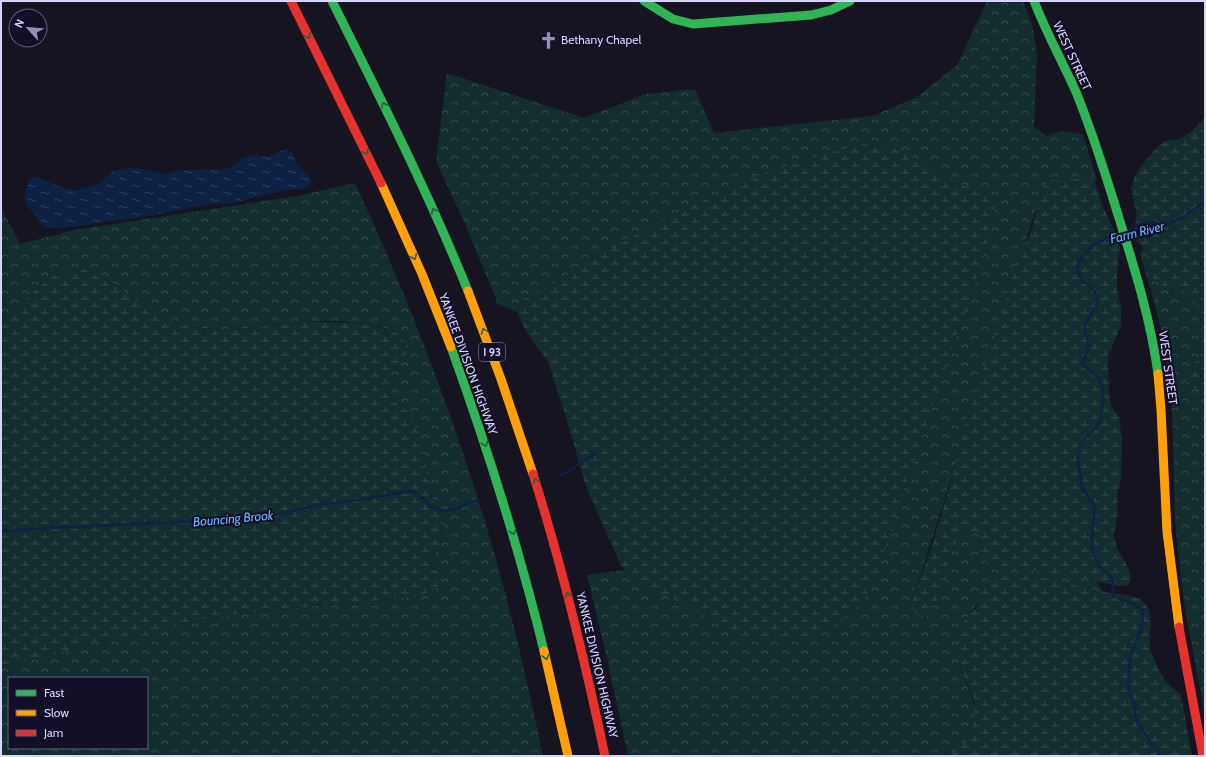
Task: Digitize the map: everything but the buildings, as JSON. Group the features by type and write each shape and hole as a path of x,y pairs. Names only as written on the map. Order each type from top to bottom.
{"main road":[{"name":"YANKEE DIVISION HIGHWAY","path":"291,1 393,208 462,377 492,463 522,564 552,680 568,756"},
{"name":"YANKEE DIVISION HIGHWAY","path":"332,1 404,145 477,312 501,376 528,455 554,542 579,637 605,756"},
{"path":"644,1 673,20 693,24 819,14 836,9 850,1"},
{"name":"WEST STREET","path":"1034,1 1070,78 1085,116 1127,245 1146,311 1159,376 1162,410 1163,474 1171,575 1203,756"}],"green space":[{"path":"987,1 1023,1 1032,23 1037,54 1034,127 1047,136 1061,131 1083,134 1097,181 1041,194 911,604 958,522 1092,574 1103,592 978,601 964,628 958,662 984,730 968,756 628,756 587,575 638,568 644,238 524,298 517,312 498,304 465,224 436,161 447,73 584,118 646,94 695,89 714,133 872,116 917,97 957,65"},
{"path":"1205,117 1205,391 1202,391 1195,390 1185,381 1187,373 1199,356 1202,338 1200,312 1186,293 1176,288 1158,283 1152,277 1143,247 1130,237 1150,238 1158,232 1156,221 1147,221 1135,225 1137,214 1131,189 1135,176 1141,166 1159,145 1167,141 1180,139 1192,131"},
{"path":"862,144 897,149 952,180 974,190 990,195 995,207 986,251 892,524 892,531 866,597 842,622 814,635 773,639 736,634 685,604 636,583 621,565 586,486 548,362 527,333 517,312 524,298 555,283 596,257 672,215 759,175"},
{"path":"1205,171 1205,716 1188,623 1178,554 1171,394 1167,360 1161,329 1140,254 1161,225"},
{"path":"1089,178 1095,183 1102,205 1115,232 1120,248 1117,290 1121,307 1121,326 1108,356 1109,391 1111,406 1119,417 1122,438 1121,480 1117,495 1118,509 1114,535 1117,548 1129,569 1131,578 1128,585 1121,586 1024,569 1005,568 987,562 982,557 978,535 972,532 962,532 948,558 947,570 938,599 926,616 921,617 915,613 911,604 932,545 950,485 968,415 1003,310 1013,272 1023,246 1030,235 1037,206 1044,186 1050,180"},
{"path":"355,183 416,325 469,471 485,520 505,593 543,756 1,756 1,666 53,655 99,641 149,636 183,624 228,615 403,598 441,585 439,571 430,566 439,545 444,520 439,514 431,496 430,482 424,457 401,405 387,395 383,388 393,369 407,353 402,336 393,330 343,321 302,321 281,325 219,331 184,325 163,318 139,303 116,285 84,269 38,287 29,298 9,314 1,316 1,208 20,244 74,230 297,196"},
{"path":"84,269 116,285 139,303 163,318 184,325 219,331 281,325 302,321 357,323 393,330 402,336 406,345 407,353 393,369 383,388 387,395 409,412 415,422 422,440 426,470 430,482 431,496 439,514 444,520 439,545 430,566 440,573 442,578 441,585 422,595 403,598 228,615 183,624 149,636 99,641 53,655 1,666 1,316 17,308 48,279 65,272"},
{"path":"1020,573 1141,599 1150,611 1151,624 1149,638 1151,652 1166,682 1181,695 1192,756 950,756 966,742 972,734 975,713 975,703 958,662 958,634 960,625 976,608 982,587 990,579 1001,574"}],"water":[{"path":"286,149 293,153 297,164 310,177 310,186 303,189 285,190 232,203 209,204 144,217 106,221 82,226 46,228 30,210 25,200 25,193 28,183 30,179 34,177 63,188 77,190 97,185 113,171 135,167 163,174 185,170 224,169 229,168 245,157 251,155 268,157"},
{"path":"1147,221 1156,221 1159,229 1157,233 1151,237 1132,237 1116,240 1105,237 1109,233 1118,235 1123,234"}],"waterway":[{"name":"Farm River","path":"1157,227 1171,223 1183,217 1205,200"},
{"name":"Farm River","path":"1109,237 1090,249 1079,262 1077,267 1081,279 1095,291 1097,300 1097,305 1085,325 1088,346 1082,364 1094,373 1101,383 1103,396 1102,411 1098,425 1085,438 1078,452 1078,460 1084,491 1095,506 1092,537 1093,552 1099,565 1112,578 1113,595 1139,607 1142,610 1143,623 1130,658 1129,693 1135,704 1137,722 1160,756"},
{"name":"Bouncing Brook","path":"560,475 570,471 594,454"},
{"name":"Bouncing Brook","path":"1,532 50,528 262,518 318,505 412,491 431,506 443,511 467,505 478,499"}],"traffic: fast":[{"path":"332,1 386,109 437,217 468,291"},
{"path":"644,1 673,19 693,24 811,15 831,10 850,1"},
{"path":"1034,1 1076,92 1099,155 1142,296 1158,374"},
{"path":"451,347 502,498 544,651"}],"traffic: slow":[{"path":"381,183 422,274 451,347"},
{"path":"468,291 501,379 533,474"},
{"path":"1158,374 1167,532 1179,627"},
{"path":"544,651 568,756"}],"traffic: jam":[{"path":"291,1 381,183"},
{"path":"533,474 554,544 572,614 605,756"},
{"path":"1179,627 1203,756"}],"place":[{"name":"Bethany Chapel","path":"548,40"}]}
